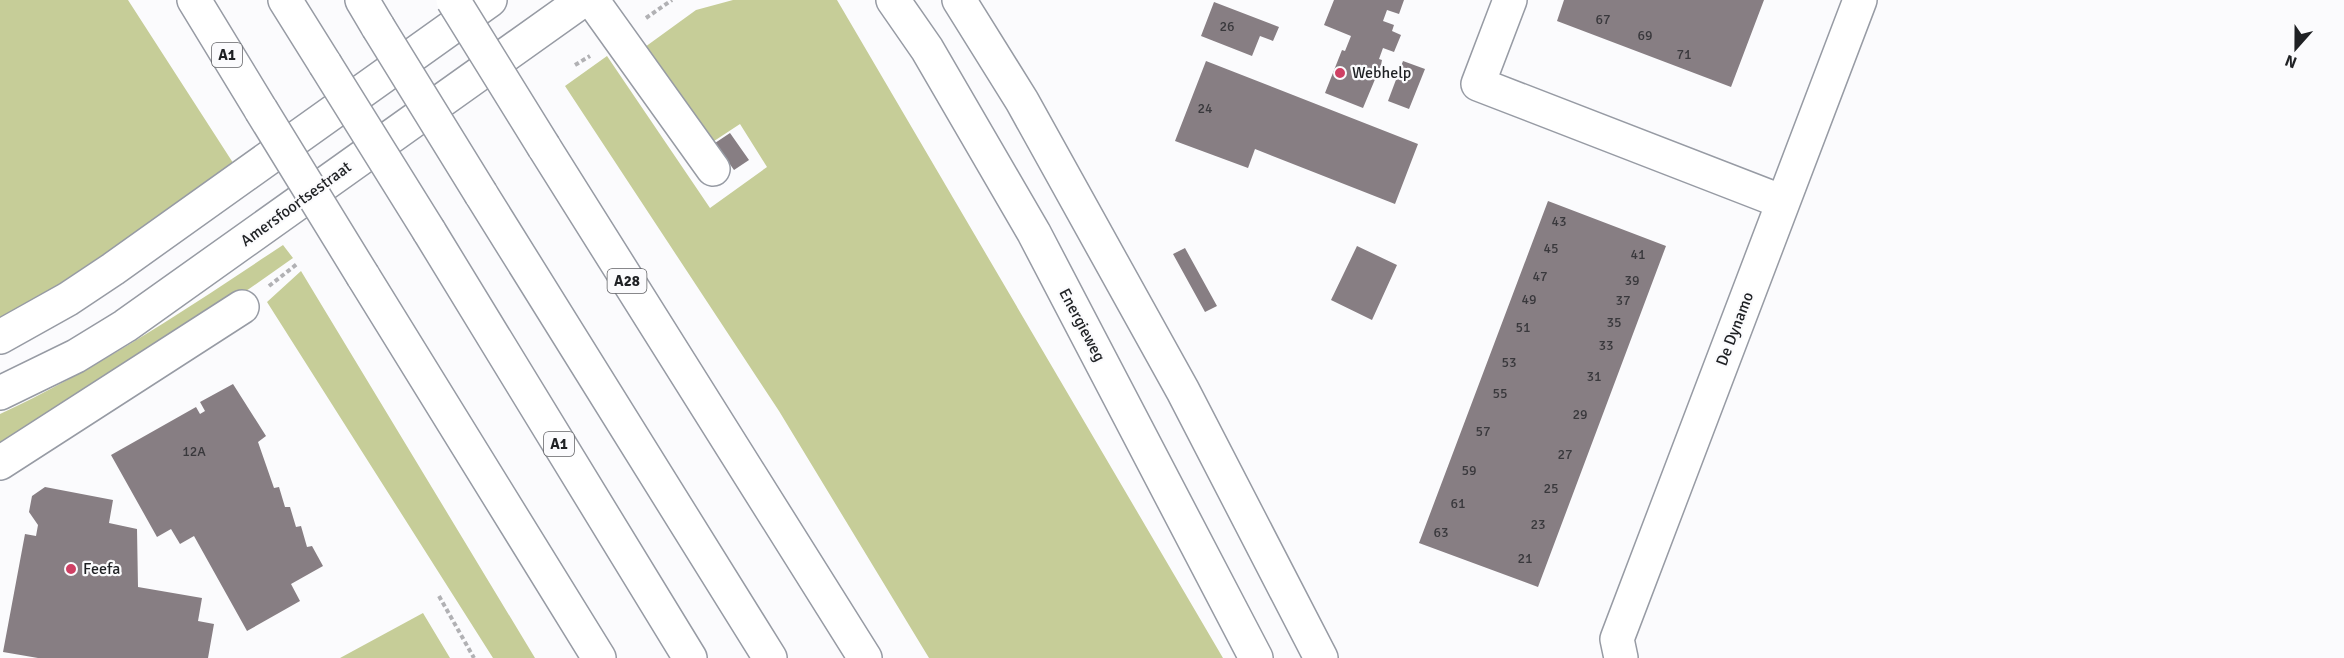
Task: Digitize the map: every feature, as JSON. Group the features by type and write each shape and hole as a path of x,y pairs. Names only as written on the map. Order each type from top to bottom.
{"main road":[{"name":"A1","path":"194,0 599,658"},
{"name":"A1","path":"285,0 690,658"},
{"name":"A28","path":"453,0 866,658"},
{"path":"0,337 68,299 113,269 490,0"},
{"name":"Amersfoortsestraat","path":"0,393 76,356 125,326 583,0"},
{"path":"592,0 713,169"},
{"name":"Energieweg","path":"893,0 927,49 1034,233 1256,658"},
{"path":"959,0 1022,101 1183,391 1321,658"},
{"path":"1510,0 1478,84 1783,202"},
{"name":"De Dynamo","path":"1621,658 1617,639 1860,0"},
{"path":"370,13 770,658"},
{"path":"0,463 242,307"}],"path":[{"path":"439,596 474,658"}],"green space":[{"path":"0,0 128,0 237,169 0,325"},
{"path":"733,0 837,0 1223,658 929,658 779,411 565,86 607,56 710,208 767,167 740,124 708,145 645,47 696,10"},
{"path":"283,245 293,258 229,303 0,446 0,414 110,356"},
{"path":"301,271 535,658 493,658 267,302"},
{"path":"423,613 450,658 340,658"}],"building":[{"path":"1334,0 1404,0 1399,14 1387,10 1383,21 1394,25 1392,31 1401,35 1394,52 1383,48 1379,59 1382,60 1381,65 1363,108 1325,93 1342,50 1345,51 1351,36 1324,25"},
{"path":"1564,0 1764,0 1731,87 1557,21"},
{"path":"1214,2 1279,27 1273,41 1260,36 1252,56 1201,36"},
{"path":"1206,61 1418,144 1395,204 1255,149 1248,168 1175,141"},
{"path":"1403,61 1425,69 1409,109 1388,101"},
{"path":"730,133 749,160 734,170 715,143"},
{"path":"1548,201 1666,246 1538,587 1419,543"},
{"path":"1357,246 1397,265 1372,320 1331,300"},
{"path":"1185,248 1217,306 1205,312 1173,254"},
{"path":"233,384 266,436 258,442 274,488 279,487 285,507 290,507 296,527 301,526 307,547 312,546 323,566 291,584 300,601 247,631 194,536 180,544 171,529 157,537 111,455 196,407 200,414 205,411 200,402"},
{"path":"45,487 113,500 109,523 137,529 138,587 202,598 198,621 214,624 208,658 38,658 3,652 25,534 36,536 38,525 29,512 32,496"}],"place":[{"name":"Webhelp","path":"1340,73"},
{"name":"Feefa","path":"71,569"}]}
